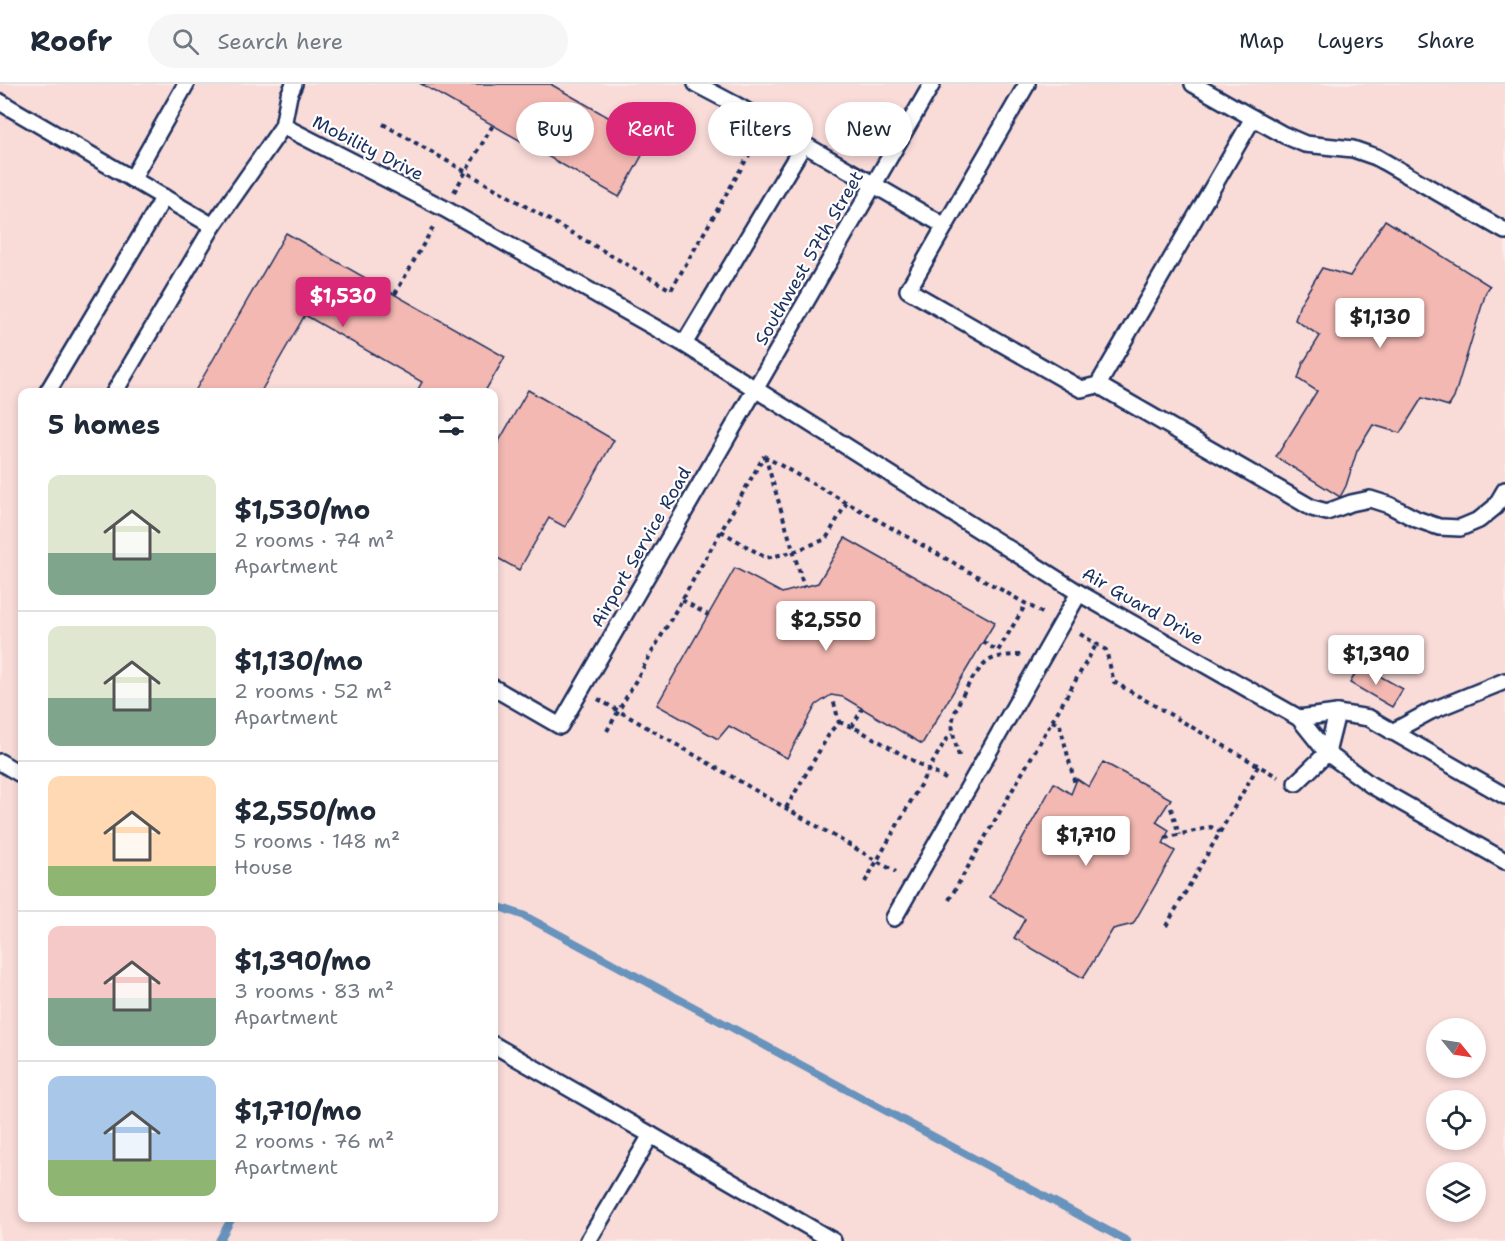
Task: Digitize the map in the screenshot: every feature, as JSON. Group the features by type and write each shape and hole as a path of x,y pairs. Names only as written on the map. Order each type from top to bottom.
{"lane":[{"path":"132,179 186,84"},
{"path":"283,126 294,84"},
{"path":"696,84 728,102"},
{"name":"Southwest 57th Street","path":"756,388 932,84"},
{"path":"1027,84 908,290 1081,389 1098,385 1312,508 1327,512 1351,502 1370,499 1439,527 1460,528 1479,520 1495,507 1505,490"},
{"path":"1196,85 1284,135 1305,144 1353,149 1376,157 1505,231"},
{"path":"0,102 213,226"},
{"path":"1098,385 1253,118"},
{"name":"Mobility Drive","path":"117,388 213,226 283,126 444,209 684,344 756,388"},
{"path":"813,149 945,226"},
{"path":"684,344 797,156"},
{"path":"50,388 164,197"},
{"name":"Air Guard Drive","path":"756,388 1079,593 1299,718 1327,753 1371,784 1505,861"},
{"name":"Airport Service Road","path":"498,690 560,726 756,388"},
{"path":"894,918 1079,593"},
{"path":"1392,732 1431,711 1505,681"},
{"path":"1296,783 1327,753 1337,713"},
{"path":"1299,718 1337,713 1369,718 1505,796"},
{"path":"0,762 18,773"},
{"path":"498,1047 833,1241"},
{"path":"588,1241 651,1135"}],"path":[{"path":"383,124 670,290 748,156"},
{"path":"455,191 493,125"},
{"path":"395,294 431,232"},
{"path":"764,456 1026,604 998,651"},
{"path":"607,731 764,456"},
{"path":"764,456 804,587"},
{"path":"721,531 766,558 793,552 826,539 848,502"},
{"path":"682,600 708,615"},
{"path":"1075,631 1106,650 1114,682 1278,778"},
{"path":"983,642 998,651 1000,657"},
{"path":"949,900 1096,645"},
{"path":"958,756 953,734 953,720 966,690 990,660 1007,655 1023,655"},
{"path":"598,699 896,872"},
{"path":"832,699 839,722"},
{"path":"852,727 862,709"},
{"path":"1052,721 1060,725 1075,784"},
{"path":"786,808 831,731 839,722"},
{"path":"839,722 949,781"},
{"path":"865,882 945,741 953,734"},
{"path":"1166,926 1258,766"},
{"path":"1171,808 1179,835"},
{"path":"1166,838 1211,827 1220,832"}],"shaded area":[{"path":"0,84 1505,84 1505,1241 0,1241"}],"building":[{"path":"421,84 552,84 582,102 516,102 516,138"},
{"path":"594,109 606,116 606,156 642,156 619,197 547,156 594,156"},
{"path":"1385,220 1490,286 1486,292 1454,398 1449,406 1422,398 1400,433 1373,425 1357,451 1346,486 1340,497 1276,457 1317,391 1298,379 1303,363 1320,336 1295,320 1300,304 1322,268 1350,276"},
{"path":"286,233 505,357 487,388 419,388 422,382 305,315 263,388 197,388"},
{"path":"528,390 614,440 565,527 549,518 519,570 498,558 498,443"},
{"path":"845,538 995,622 922,744 843,697 831,695 816,705 787,758 729,726 718,739 657,705 735,568 782,593 818,583"},
{"path":"1360,665 1403,689 1392,707 1350,683"},
{"path":"1103,762 1171,799 1156,822 1169,830 1163,844 1175,851 1133,924 1113,929 1083,978 1014,938 1025,919 990,897 1054,783 1071,794 1077,779 1089,787"}],"waterway":[{"path":"498,906 525,916 1127,1241"},
{"path":"219,1241 230,1222"}]}
